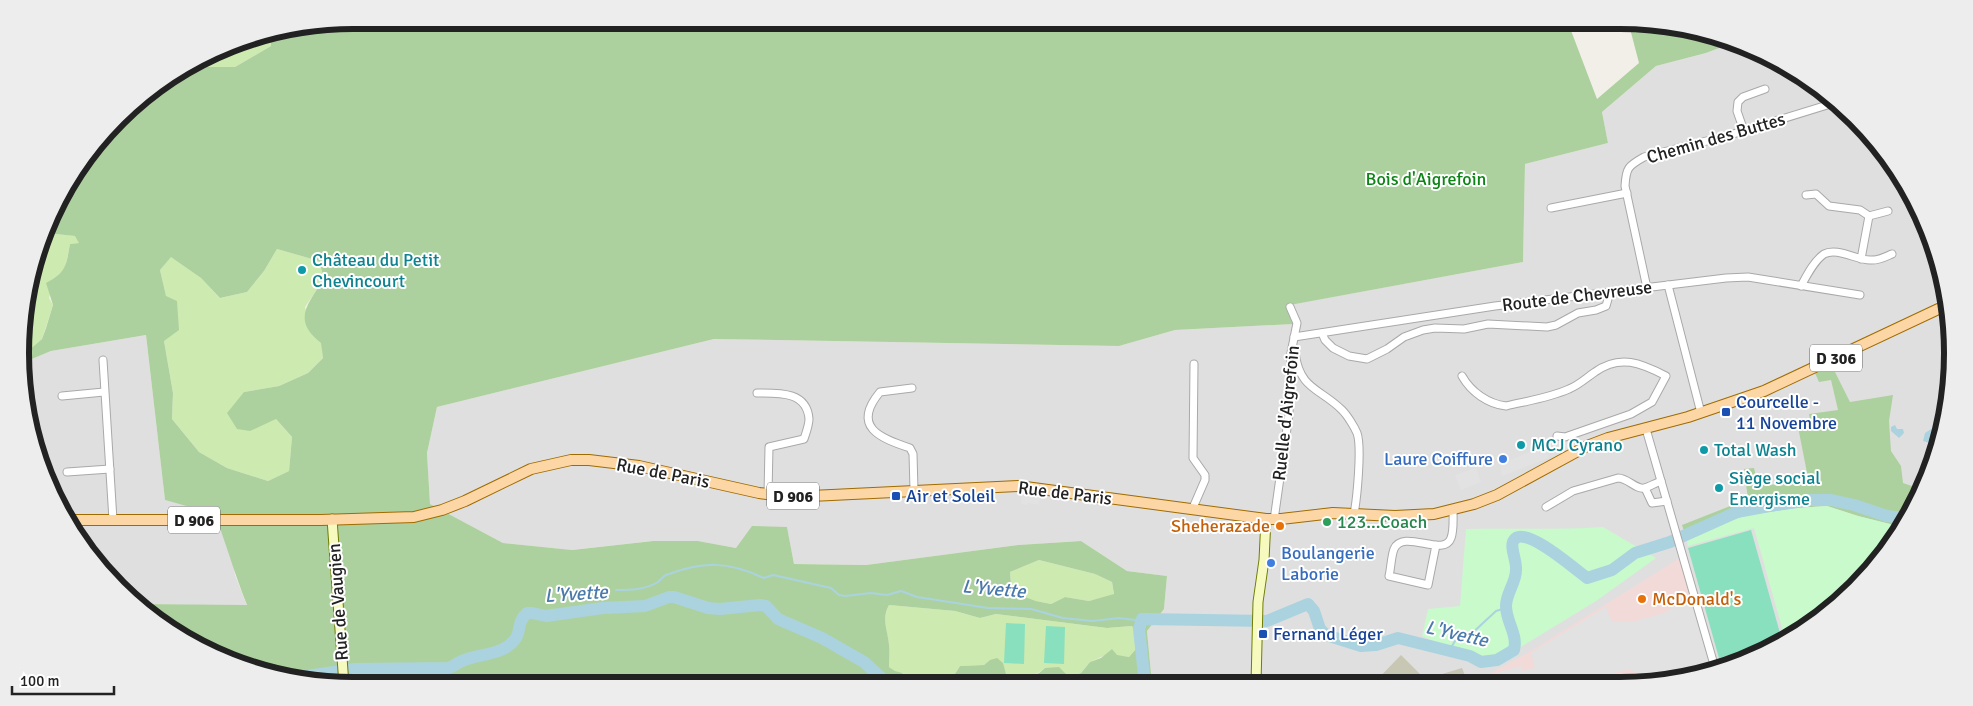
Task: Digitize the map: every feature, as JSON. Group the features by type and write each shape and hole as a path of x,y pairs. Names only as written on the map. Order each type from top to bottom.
{"main road":[{"name":"D 306","path":"1270,520 1334,513 1395,516 1434,514 1453,510 1497,495 1586,446 1608,438 1701,413 1764,391 1941,308"},
{"name":"Rue de Paris","path":"75,520 332,520 414,518 457,504 530,469 555,462 589,460 639,466 768,494 811,496 1018,486 1270,520"}],"street":[{"path":"1744,130 1737,110 1738,102 1742,97 1765,89"},
{"name":"Chemin des Buttes","path":"1647,288 1627,193 1626,171 1632,164 1644,158 1828,105"},
{"path":"1551,208 1627,193"},
{"path":"1806,195 1816,194 1829,206 1860,210 1870,216 1888,212"},
{"path":"1861,259 1870,216"},
{"path":"1801,286 1812,268 1824,254 1832,252 1861,259 1878,260 1892,254"},
{"name":"Route de Chevreuse","path":"1296,339 1322,333 1495,306 1726,278 1748,277 1860,295"},
{"path":"1668,285 1701,413"},
{"path":"1322,333 1325,340 1333,348 1349,356 1367,359 1387,349 1404,337 1435,328 1464,329 1485,324 1536,328 1556,325 1578,313 1606,306 1610,292"},
{"name":"Ruelle d'Aigrefoin","path":"1270,520 1289,414 1297,323 1290,307"},
{"path":"1296,339 1296,359 1301,376 1310,387 1342,410 1357,434 1358,468 1354,514"},
{"path":"103,360 113,520"},
{"path":"1462,376 1473,390 1484,398 1497,405 1506,406 1561,393 1614,362 1636,362 1666,376 1652,402 1631,414 1565,436 1557,436"},
{"path":"1192,510 1205,480 1205,475 1193,458 1194,364"},
{"path":"912,388 880,392 871,403 868,413 870,424 876,434 886,440 910,448 913,454 914,490"},
{"path":"62,396 104,392"},
{"path":"758,393 779,393 794,396 804,404 809,419 804,439 769,447 768,494"},
{"path":"1646,429 1714,663"},
{"path":"67,472 110,469"},
{"path":"1546,507 1573,491 1618,478 1625,478 1640,488 1645,488 1661,481"},
{"path":"1645,488 1652,504 1667,501"},
{"path":"1436,545 1428,585 1389,576 1395,548 1398,544 1412,541 1436,545 1448,542 1451,538 1453,510"},
{"name":"Rue de Vaugien","path":"332,520 344,677"},
{"path":"1256,677 1258,602 1270,520"}],"shaded area":[{"path":"1724,46 1744,53 1782,72 1834,109 1864,139 1890,173 1920,229 1938,290 1944,332 1944,374 1933,437 1920,477 1890,533 1864,567 1834,597 1800,623 1744,653 1683,671 1641,677 1151,677 1147,631 1164,609 1167,576 1127,571 1081,541 1018,545 866,565 794,564 787,528 736,548 698,541 653,541 571,550 503,543 430,504 427,453 437,407 714,339 1119,346 1175,330 1294,324 1289,305 1523,262 1525,164 1608,143 1602,112 1656,66 1706,53"},
{"path":"146,335 165,500 215,513 247,606 148,604 109,567 72,515 53,477 40,437 35,416 29,360 51,351"},
{"path":"1545,446 1549,458 1502,476 1500,464"},
{"path":"1476,468 1481,482 1461,490 1455,475"},
{"path":"1022,492 1041,494 1039,505 1021,504"},
{"path":"1683,556 1714,663 1683,671 1641,677 1490,677 1489,674 1531,651"},
{"path":"1690,596 1710,664 1683,671 1644,677 1629,669 1598,677 1493,677 1492,674 1521,666 1522,671 1535,668 1531,653 1606,607 1612,622 1632,622 1664,613"},
{"path":"1401,655 1421,675 1426,677 1380,677"},
{"path":"1462,668 1466,677 1432,677"}],"green space":[{"name":"Bois d'Aigrefoin","path":"332,29 1570,29 1597,99 1639,63 1630,29 1683,35 1724,46 1706,53 1656,66 1602,112 1608,143 1525,164 1523,262 1290,305 1294,324 1175,330 1119,346 714,339 437,407 427,453 430,504 503,543 572,550 653,541 698,541 736,548 752,526 787,527 794,564 866,565 1018,545 1081,541 1127,571 1167,576 1164,609 1147,631 1151,677 1069,677 1081,673 1090,662 1101,658 1112,649 1117,655 1129,657 1136,649 1135,632 1132,626 1107,628 996,614 980,618 955,611 889,605 885,620 889,648 889,667 902,673 904,677 332,677 290,671 229,653 191,634 148,604 247,605 215,514 165,500 146,335 51,351 29,360 29,350 42,339 53,305 46,283 62,271 68,257 70,244 79,243 75,236 51,234 53,229 83,173 109,139 139,109 191,72 206,64 208,67 235,67 271,46 271,40","holes":["277,249 319,261 324,279 308,305 305,319 312,335 321,343 323,358 308,373 279,386 244,392 227,413 237,429 250,431 276,419 292,437 289,471 268,481 227,468 199,452 172,419 173,393 164,341 179,330 177,301 166,296 160,270 171,257 201,278 220,298 247,292 264,271","1039,560 1095,574 1112,582 1114,594 1089,601 1065,597 1051,604 1020,595 1011,584 1010,572"]},
{"path":"271,40 271,46 235,67 208,67 206,64 229,53"},
{"path":"51,234 76,236 80,243 70,244 65,269 54,279 49,298 53,305 42,339 29,350 29,332 35,290 46,249"},
{"path":"277,249 319,261 324,279 305,307 313,336 322,343 323,358 308,373 279,386 244,392 276,419 292,437 289,471 268,481 227,468 199,452 172,419 173,393 164,341 166,297 160,270 171,256 201,278 220,298 247,292 264,271"},
{"path":"1831,364 1850,402 1893,395 1889,421 1891,451 1901,466 1903,483 1915,487 1895,525 1827,506 1796,508 1744,516 1686,537 1682,525 1748,499 1744,469 1754,468 1758,485 1809,483 1798,427 1811,424 1809,414 1838,410 1831,380 1819,382 1814,371"},
{"path":"1827,506 1895,525 1864,567 1834,597 1783,633 1754,528 1688,546 1686,537 1744,516 1796,508"},
{"path":"1603,527 1656,558 1596,601 1511,653 1478,659 1422,636 1428,609 1460,606 1466,529"},
{"path":"1751,530 1781,635 1755,648 1719,658 1688,548"},
{"path":"1039,560 1095,574 1112,582 1114,595 1089,601 1065,597 1051,604 1020,595 1011,584 1010,572"},
{"path":"889,605 955,611 980,618 996,614 1107,628 1132,626 1135,632 1136,649 1129,657 1106,655 1090,662 1081,673 1069,677 1064,673 1045,668 1031,677 1003,677 1006,674 990,660 984,665 960,666 953,677 903,677 889,667 889,648 885,621"},
{"path":"1006,623 1025,624 1024,664 1004,663"},
{"path":"1046,626 1065,627 1064,664 1044,663"},
{"path":"997,658 1003,663 1006,674 1003,677 953,677 960,666 984,665 990,660"},
{"path":"1059,667 1069,677 1029,677 1045,668"}],"water":[{"path":"1895,425 1897,429 1903,429 1904,433 1899,438 1891,431 1891,427"},
{"path":"1936,426 1931,444 1923,441 1925,433"}],"waterway":[{"name":"L'Yvette","path":"1144,677 1139,629 1142,619 1267,621 1308,604 1314,611 1320,629 1326,635 1361,646 1376,645 1398,638 1470,656 1481,662 1497,660 1514,650 1515,644 1506,606 1516,575 1513,543 1514,540 1520,537 1539,543 1587,578 1612,570 1635,553 1670,542 1737,512 1811,500 1831,500 1899,518"},
{"name":"L'Yvette","path":"616,590 643,588 653,585 665,576 680,570 704,565 715,565 738,568 764,578 773,575 831,588 839,595 845,596 871,593 887,595 901,591 917,597 988,608 1031,609 1063,618 1092,621 1119,618 1142,619"},
{"name":"L'Yvette","path":"316,675 355,669 448,668 469,658 498,651 511,644 516,638 520,623 527,613 546,616 603,608 645,606 674,597 708,608 766,606 778,619 822,638 864,662 880,677"},
{"path":"1449,651 1455,641 1469,636 1496,611 1506,608"}],"place":[{"name":"Château du Petit Chevincourt","path":"302,270"},
{"name":"Courcelle - 11 Novembre","path":"1726,412"},
{"name":"MCJ Cyrano","path":"1521,445"},
{"name":"Total Wash","path":"1704,450"},
{"name":"Laure Coiffure","path":"1503,459"},
{"name":"Siège social Energisme","path":"1719,488"},
{"name":"Air et Soleil","path":"896,496"},
{"name":"123...Coach","path":"1327,522"},
{"name":"Sheherazade","path":"1280,526"},
{"name":"Boulangerie Laborie","path":"1271,563"},
{"name":"McDonald's","path":"1642,599"},
{"name":"Fernand Léger","path":"1263,634"}]}
